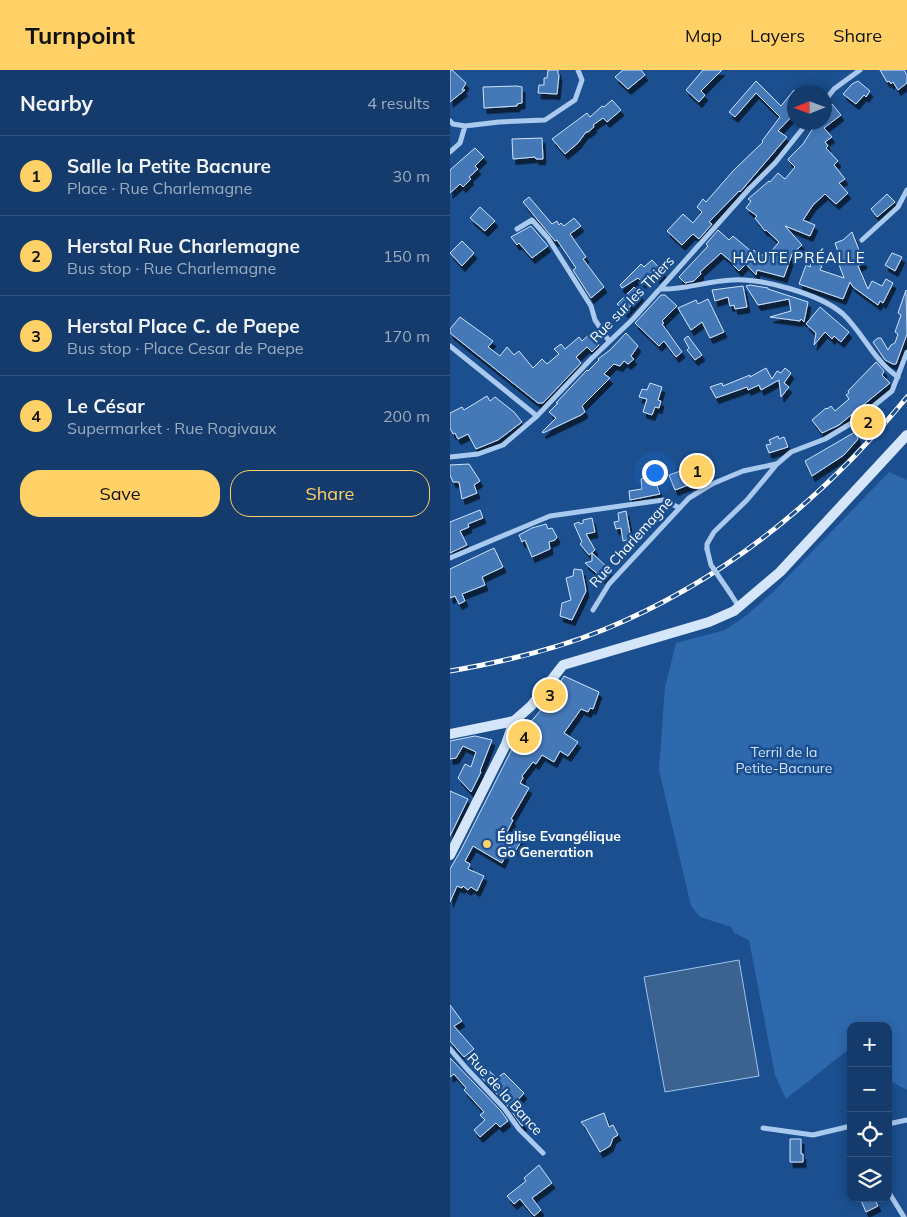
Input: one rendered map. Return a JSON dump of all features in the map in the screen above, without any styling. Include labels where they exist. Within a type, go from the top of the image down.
[{"type":"street","points":[[450,121],[453,124],[465,126],[545,120],[575,100],[582,80],[578,70]]},
{"type":"street","points":[[832,92],[860,70]]},
{"type":"street","points":[[450,152],[460,143],[465,126]]},
{"type":"street","name":"Rue sur les Thiers","points":[[450,457],[478,454],[503,445],[537,416],[609,341],[633,319],[775,162],[801,130]]},
{"type":"street","points":[[862,240],[898,207],[907,190]]},
{"type":"street","points":[[517,229],[532,220],[548,238],[591,306],[595,320],[609,341]]},
{"type":"street","points":[[660,289],[671,290],[731,280],[749,280],[811,296],[841,313],[861,334],[886,369],[898,377]]},
{"type":"street","points":[[450,346],[537,416]]},
{"type":"street","name":"Rue Charlemagne","points":[[740,607],[710,565],[707,544],[714,532],[746,500],[777,464],[791,452],[825,440],[855,422],[892,391],[907,352]]},
{"type":"street","points":[[450,734],[514,721],[531,706],[563,665],[709,622],[740,607],[780,572],[907,435]]},
{"type":"street","name":"Rue Charlemagne","points":[[592,610],[609,584],[689,498],[712,484],[743,471],[777,464]]},
{"type":"street","points":[[450,558],[550,516],[663,500],[680,508]]},
{"type":"street","points":[[450,855],[508,738],[514,721]]},
{"type":"street","points":[[493,726],[506,732],[508,738]]},
{"type":"street","name":"Rue de la Bance","points":[[450,1049],[504,1108],[514,1123],[544,1153]]},
{"type":"street","points":[[892,1123],[907,1120]]},
{"type":"street","points":[[763,1128],[813,1135],[847,1127]]},
{"type":"street","points":[[892,1198],[904,1217]]},
{"type":"green space","name":"Terril de la Petite-Bacnure","points":[[889,472],[907,480],[907,1090],[892,1082],[892,1022],[847,1022],[847,1051],[786,1099],[775,1075],[749,940],[734,933],[731,927],[700,917],[691,906],[659,770],[665,687],[676,643],[725,630],[747,615],[774,591]]},
{"type":"shaded area","points":[[739,960],[759,1076],[665,1092],[644,977]]},
{"type":"building","points":[[450,70],[466,83],[462,90],[465,90],[450,102]]},
{"type":"building","points":[[548,70],[558,70],[557,94],[538,93],[539,85],[544,85],[544,78],[547,78]]},
{"type":"building","points":[[623,70],[641,70],[645,75],[628,89],[615,77]]},
{"type":"building","points":[[703,70],[722,70],[701,91],[705,95],[699,102],[686,90]]},
{"type":"building","points":[[880,70],[904,70],[907,75],[907,83],[898,90],[893,82],[891,84],[889,81],[887,82]]},
{"type":"building","points":[[756,81],[781,106],[787,99],[787,121],[778,131],[787,137],[740,192],[709,222],[712,224],[699,239],[693,234],[682,245],[667,231],[683,214],[693,223],[702,212],[697,207],[703,199],[706,202],[733,171],[763,142],[780,117],[756,93],[735,117],[729,112]]},
{"type":"building","points":[[858,81],[870,91],[866,97],[864,95],[856,104],[843,94],[852,84]]},
{"type":"building","points":[[483,87],[522,87],[522,103],[517,104],[517,106],[484,108]]},
{"type":"building","points":[[612,100],[621,110],[607,122],[603,118],[593,125],[594,127],[586,132],[578,143],[565,154],[552,139],[587,113],[590,117]]},
{"type":"building","points":[[832,104],[841,115],[832,122]]},
{"type":"building","points":[[812,130],[826,130],[832,137],[825,142],[828,146],[826,148],[838,161],[834,165],[845,179],[839,183],[848,193],[836,204],[825,194],[813,205],[803,220],[815,225],[810,236],[785,226],[802,245],[792,254],[784,277],[757,270],[756,275],[746,264],[739,271],[721,253],[700,272],[701,274],[694,281],[685,283],[679,277],[708,246],[706,244],[718,230],[729,240],[733,236],[752,252],[754,250],[758,256],[770,253],[779,242],[765,231],[755,218],[757,216],[746,208],[751,201],[748,199],[770,182],[778,173],[785,179],[795,167],[788,160],[789,158],[803,144]]},
{"type":"building","points":[[542,138],[543,159],[536,159],[535,157],[513,159],[512,139]]},
{"type":"building","points":[[475,148],[484,157],[475,166],[478,169],[469,177],[471,179],[463,187],[460,184],[450,193],[450,170]]},
{"type":"building","points":[[887,194],[895,202],[877,217],[871,209]]},
{"type":"building","points":[[529,197],[552,224],[557,221],[559,225],[561,223],[564,226],[574,218],[581,226],[570,234],[586,257],[583,259],[604,287],[591,298],[573,270],[576,268],[557,240],[555,241],[523,202]]},
{"type":"building","points":[[480,207],[495,221],[485,231],[470,218]]},
{"type":"building","points":[[531,226],[548,246],[532,258],[511,237]]},
{"type":"building","points":[[852,232],[864,263],[858,266],[868,289],[872,281],[882,286],[886,279],[893,283],[883,303],[880,301],[878,305],[853,287],[850,282],[843,299],[799,284],[806,265],[810,267],[811,262],[822,266],[820,270],[844,278],[838,262],[841,261],[835,243],[843,240]]},
{"type":"building","points":[[462,241],[474,253],[462,266],[450,253]]},
{"type":"building","points":[[892,253],[902,257],[895,271],[885,265]]},
{"type":"building","points":[[652,260],[663,272],[657,278],[653,273],[643,283],[638,278],[622,288],[620,285],[641,264],[644,267]]},
{"type":"building","points":[[743,286],[747,307],[735,309],[734,305],[730,306],[728,297],[715,301],[712,290]]},
{"type":"building","points":[[746,286],[768,288],[808,302],[804,322],[801,319],[800,321],[770,317],[791,311],[789,299],[758,305]]},
{"type":"building","points":[[634,287],[640,293],[640,296],[625,312],[617,304]]},
{"type":"building","points":[[906,290],[907,334],[896,364],[893,364],[885,360],[873,342],[881,338],[888,350],[895,343],[898,334],[895,332],[901,315],[898,313]]},
{"type":"building","points":[[661,295],[665,295],[677,306],[662,321],[664,323],[662,324],[682,352],[676,357],[664,341],[659,346],[635,323]]},
{"type":"building","points":[[708,299],[724,332],[710,338],[702,322],[691,330],[678,308],[696,300],[698,304]]},
{"type":"building","points":[[820,307],[849,332],[841,342],[834,336],[832,339],[825,332],[814,345],[816,333],[806,324]]},
{"type":"building","points":[[460,317],[493,341],[488,347],[500,356],[507,347],[514,355],[519,351],[533,368],[542,359],[547,364],[559,354],[554,349],[561,344],[565,349],[579,337],[582,341],[590,334],[599,345],[592,352],[587,347],[576,357],[581,363],[543,403],[538,403],[450,333],[450,329]]},
{"type":"building","points":[[626,333],[638,346],[631,356],[634,359],[628,364],[624,361],[620,366],[614,364],[604,374],[610,378],[582,406],[585,412],[543,433],[556,418],[549,412],[558,403],[556,403]]},
{"type":"building","points":[[688,336],[702,355],[695,360],[687,350],[689,348],[684,339]]},
{"type":"building","points":[[876,362],[884,371],[882,375],[890,383],[839,425],[822,433],[812,420],[831,406],[835,411],[849,399],[846,395],[849,393],[848,391]]},
{"type":"building","points":[[766,368],[772,379],[777,371],[781,373],[785,368],[791,373],[784,383],[789,387],[781,397],[779,380],[761,390],[759,385],[748,390],[747,387],[716,398],[710,387],[722,383],[723,386],[750,375],[750,377]]},
{"type":"building","points":[[650,383],[662,387],[658,400],[661,401],[659,408],[655,407],[652,415],[643,412],[647,399],[639,397],[642,389],[647,390]]},
{"type":"building","points":[[487,396],[490,401],[495,397],[514,412],[522,422],[498,440],[476,449],[468,434],[458,439],[455,433],[453,434],[450,428],[450,413],[462,407],[464,410]]},
{"type":"building","points":[[855,432],[858,439],[844,455],[812,476],[805,461]]},
{"type":"building","points":[[778,436],[779,439],[784,437],[788,447],[769,453],[766,445],[771,444],[769,440]]},
{"type":"building","points":[[703,461],[710,477],[675,490],[669,475]]},
{"type":"building","points":[[469,464],[480,481],[474,485],[477,493],[462,499],[459,482],[453,482],[450,475],[450,465]]},
{"type":"building","points":[[653,475],[660,494],[630,500],[629,491],[642,489],[641,479]]},
{"type":"building","points":[[480,510],[483,518],[468,524],[469,527],[460,531],[467,545],[450,553],[450,522]]},
{"type":"building","points":[[626,511],[631,539],[623,541],[621,528],[616,529],[614,522],[619,521],[618,513]]},
{"type":"building","points":[[592,518],[595,532],[586,534],[595,550],[589,555],[580,544],[582,542],[574,524],[583,523],[583,520]]},
{"type":"building","points":[[546,524],[548,529],[552,528],[557,537],[549,542],[550,549],[532,557],[525,540],[522,542],[519,535],[532,528]]},
{"type":"building","points":[[494,548],[503,567],[482,577],[485,585],[462,594],[465,601],[459,604],[455,596],[450,598],[450,569]]},
{"type":"building","points":[[592,553],[609,569],[602,578],[585,563],[592,561]]},
{"type":"building","points":[[574,569],[582,570],[586,591],[572,620],[560,616],[562,603],[571,600],[566,578],[573,576]]},
{"type":"building","points":[[564,676],[599,692],[593,709],[590,708],[588,712],[581,709],[564,733],[578,742],[568,756],[560,751],[554,762],[542,755],[536,764],[533,762],[522,776],[523,778],[520,783],[529,788],[511,819],[513,820],[507,832],[522,840],[516,850],[509,847],[502,863],[473,846],[465,861],[470,864],[468,869],[484,876],[477,891],[471,887],[468,890],[463,886],[462,888],[457,886],[450,902],[450,869],[518,737],[551,698]]},
{"type":"building","points":[[475,736],[492,740],[481,772],[471,792],[458,778],[465,764],[471,767],[476,752],[463,746],[456,758],[450,759],[450,741]]},
{"type":"building","points":[[450,791],[468,799],[450,836]]},
{"type":"building","points":[[450,1005],[462,1021],[454,1026],[474,1049],[464,1057],[450,1041]]},
{"type":"building","points":[[450,1058],[501,1111],[508,1121],[500,1127],[496,1123],[480,1137],[474,1130],[485,1120],[480,1115],[484,1112],[464,1090],[466,1088],[454,1074],[450,1077]]},
{"type":"building","points":[[488,1070],[497,1078],[504,1073],[524,1093],[513,1106],[527,1122],[522,1126],[507,1105],[481,1077]]},
{"type":"building","points":[[604,1113],[609,1127],[613,1125],[618,1135],[613,1138],[610,1146],[600,1152],[581,1122]]},
{"type":"building","points":[[790,1139],[801,1139],[803,1162],[790,1162]]},
{"type":"building","points":[[539,1165],[552,1183],[532,1198],[541,1210],[534,1216],[520,1199],[514,1204],[507,1196],[526,1181],[524,1178]]},
{"type":"building","points":[[862,1202],[876,1202],[878,1206],[866,1212]]},
{"type":"railway","points":[[450,671],[528,655],[566,644],[647,610],[690,587],[770,533],[807,502],[842,469],[907,397]]},
{"type":"place","name":"Herstal Rue Charlemagne","points":[[868,422]]},
{"type":"place","name":"Salle la Petite Bacnure","points":[[697,471]]},
{"type":"place","name":"Herstal Place C. de Paepe","points":[[550,695]]},
{"type":"place","name":"Le César","points":[[524,737]]},
{"type":"place","name":"Église Evangélique Go Generation","points":[[487,844]]},
{"type":"district","name":"HAUTE PRÉALLE","points":[[799,257]]}]
